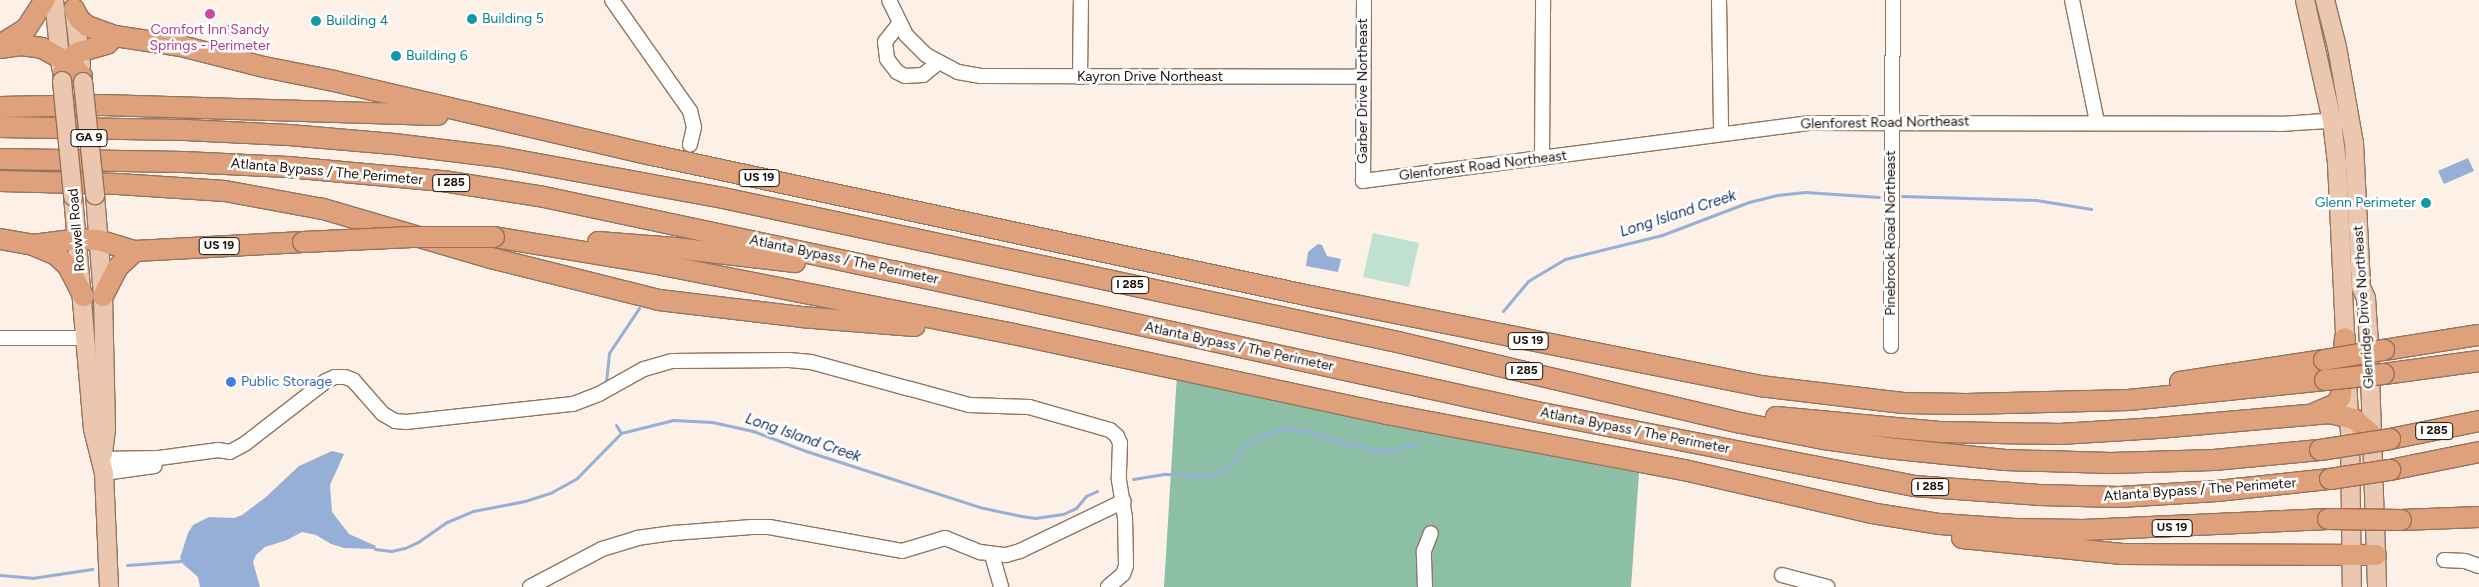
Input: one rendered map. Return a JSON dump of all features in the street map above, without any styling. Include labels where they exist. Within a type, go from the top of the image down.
[{"type":"highway","points":[[0,46],[26,29],[45,0]]},
{"type":"highway","points":[[66,66],[107,44],[115,36],[87,26],[79,18],[74,5]]},
{"type":"highway","name":"US 19","points":[[115,36],[181,46],[485,118],[1315,298],[1760,386],[1903,402],[2129,400],[2384,374],[2479,361]]},
{"type":"highway","points":[[0,46],[32,46],[66,66],[82,79]]},
{"type":"highway","points":[[0,107],[102,105],[379,112],[485,118]]},
{"type":"highway","name":"Atlanta Bypass / The Perimeter","points":[[0,127],[177,130],[289,135],[500,157],[723,198],[1402,343],[1741,423],[1824,439],[2005,460],[2058,463],[2161,463],[2320,450],[2381,437],[2479,421]]},
{"type":"highway","name":"Atlanta Bypass / The Perimeter","points":[[0,159],[235,164],[338,170],[443,181],[595,207],[893,270],[1537,412],[1914,486],[1990,492],[2119,497],[2261,487],[2330,479],[2446,460],[2479,452]]},
{"type":"highway","points":[[0,181],[118,184],[225,191],[323,208],[492,258],[659,300],[801,317],[1014,334]]},
{"type":"highway","name":"US 19","points":[[135,251],[412,236],[494,237]]},
{"type":"highway","points":[[494,237],[646,245],[823,265],[893,270]]},
{"type":"highway","points":[[494,237],[657,264],[1014,334]]},
{"type":"highway","points":[[0,239],[33,245],[48,250],[61,259],[93,296],[117,268],[135,251]]},
{"type":"highway","points":[[33,245],[88,240],[135,251]]},
{"type":"highway","name":"US 19","points":[[1014,334],[1387,414],[1737,481],[1872,513],[1940,524],[2015,529],[2131,529],[2328,519],[2401,520],[2479,516]]},
{"type":"highway","points":[[2029,402],[2324,360],[2479,335]]},
{"type":"highway","points":[[2313,414],[2336,404],[2341,396],[2345,338]]},
{"type":"highway","points":[[1645,400],[1817,422],[1942,432],[2088,433],[2330,413],[2350,418],[2381,437]]},
{"type":"highway","points":[[2446,460],[2479,460]]},
{"type":"highway","points":[[1737,481],[1828,509],[1918,530],[1972,540],[2122,554],[2376,555]]},
{"type":"highway","points":[[2434,519],[2479,526]]},
{"type":"main road","name":"Roswell Road","points":[[54,0],[66,66],[74,196],[88,240],[106,428],[103,466],[109,587]]},
{"type":"main road","name":"Glenridge Drive Northeast","points":[[2306,0],[2332,121],[2336,163],[2350,418],[2352,587]]},
{"type":"main road","name":"Glenridge Drive Northeast","points":[[2325,0],[2354,143],[2362,286],[2366,298],[2381,437],[2376,555],[2377,587]]},
{"type":"main road","name":"Roswell Road","points":[[66,66],[74,5]]},
{"type":"main road","name":"Roswell Road","points":[[82,79],[95,195],[88,240]]},
{"type":"main road","name":"Roswell Road","points":[[93,296],[86,338],[93,429],[103,466]]},
{"type":"street","points":[[612,0],[690,110],[694,128],[690,144]]},
{"type":"street","name":"Kayron Drive Northeast","points":[[889,0],[899,24],[916,46],[938,63],[958,72],[980,76],[1363,77]]},
{"type":"street","points":[[1080,77],[1081,0]]},
{"type":"street","name":"Garber Drive Northeast","points":[[1363,181],[1364,0]]},
{"type":"street","points":[[1542,158],[1543,0]]},
{"type":"street","points":[[1719,0],[1721,134]]},
{"type":"street","name":"Pinebrook Road Northeast","points":[[1891,346],[1893,0]]},
{"type":"street","points":[[2072,0],[2097,122]]},
{"type":"street","points":[[899,24],[885,42],[887,59],[897,72],[905,76],[923,75],[938,63]]},
{"type":"street","name":"Glenforest Road Northeast","points":[[1363,181],[1807,123],[2097,122],[2280,124],[2350,120]]},
{"type":"street","points":[[0,338],[86,338]]},
{"type":"street","points":[[103,466],[223,456],[246,443],[326,381],[335,377],[353,380],[383,414],[395,421],[406,422],[573,404],[599,394],[644,369],[672,361],[789,360],[832,366],[970,405],[1029,408],[1110,430],[1117,436],[1120,443],[1119,480],[1124,500],[1126,566],[1123,574],[1108,587]]},
{"type":"street","points":[[530,587],[602,549],[637,538],[752,527],[769,527],[902,550],[945,538],[992,555],[1006,554],[1020,551],[1124,500]]},
{"type":"street","points":[[1425,587],[1424,551],[1431,532]]},
{"type":"street","points":[[992,555],[1001,587]]},
{"type":"street","points":[[2444,560],[2465,561],[2479,566]]},
{"type":"street","points":[[1782,575],[1827,587]]},
{"type":"green space","points":[[1373,233],[1419,243],[1409,287],[1363,277]]},
{"type":"green space","points":[[1177,374],[1402,427],[1639,473],[1631,587],[1164,587]]},
{"type":"water","points":[[232,24],[237,26],[234,36],[217,33],[218,27]]},
{"type":"water","points":[[2468,158],[2474,171],[2444,184],[2438,171]]},
{"type":"water","points":[[1318,244],[1322,245],[1327,256],[1341,259],[1338,272],[1306,266],[1308,252]]},
{"type":"water","points":[[332,451],[344,454],[330,485],[332,512],[349,534],[376,546],[375,549],[344,548],[331,544],[316,535],[302,532],[287,540],[265,547],[256,555],[253,562],[260,587],[200,587],[198,577],[183,564],[180,558],[188,533],[193,525],[209,517],[234,518],[242,515],[266,497],[299,466]]},
{"type":"waterway","name":"Long Island Creek","points":[[1503,311],[1528,281],[1565,259],[1662,235],[1749,202],[1777,195],[1805,192],[1879,197]]},
{"type":"waterway","name":"Long Island Creek","points":[[1902,196],[2036,200],[2091,209]]},
{"type":"waterway","points":[[606,382],[609,353],[639,308]]},
{"type":"waterway","name":"Long Island Creek","points":[[375,549],[391,551],[405,548],[418,542],[447,522],[473,511],[525,501],[552,492],[577,478],[621,433],[673,420],[712,422],[753,431],[806,451],[979,507],[1021,516],[1035,518],[1063,514],[1076,508],[1086,496],[1097,491]]},
{"type":"waterway","points":[[616,425],[621,433]]},
{"type":"waterway","name":"Long Island Creek","points":[[1133,479],[1166,474],[1209,476],[1222,471],[1234,462],[1241,450],[1253,439],[1280,429],[1308,431],[1346,444],[1374,449],[1388,450],[1416,444]]},
{"type":"waterway","name":"Long Island Creek","points":[[127,565],[181,561]]},
{"type":"waterway","name":"Long Island Creek","points":[[0,575],[32,578],[92,569]]},
{"type":"place","name":"Comfort Inn Sandy Springs - Perimeter","points":[[210,14]]},
{"type":"place","name":"Building 5","points":[[472,19]]},
{"type":"place","name":"Building 4","points":[[316,21]]},
{"type":"place","name":"Building 6","points":[[396,56]]},
{"type":"place","name":"Glenn Perimeter","points":[[2426,203]]},
{"type":"place","name":"Public Storage","points":[[231,382]]}]
